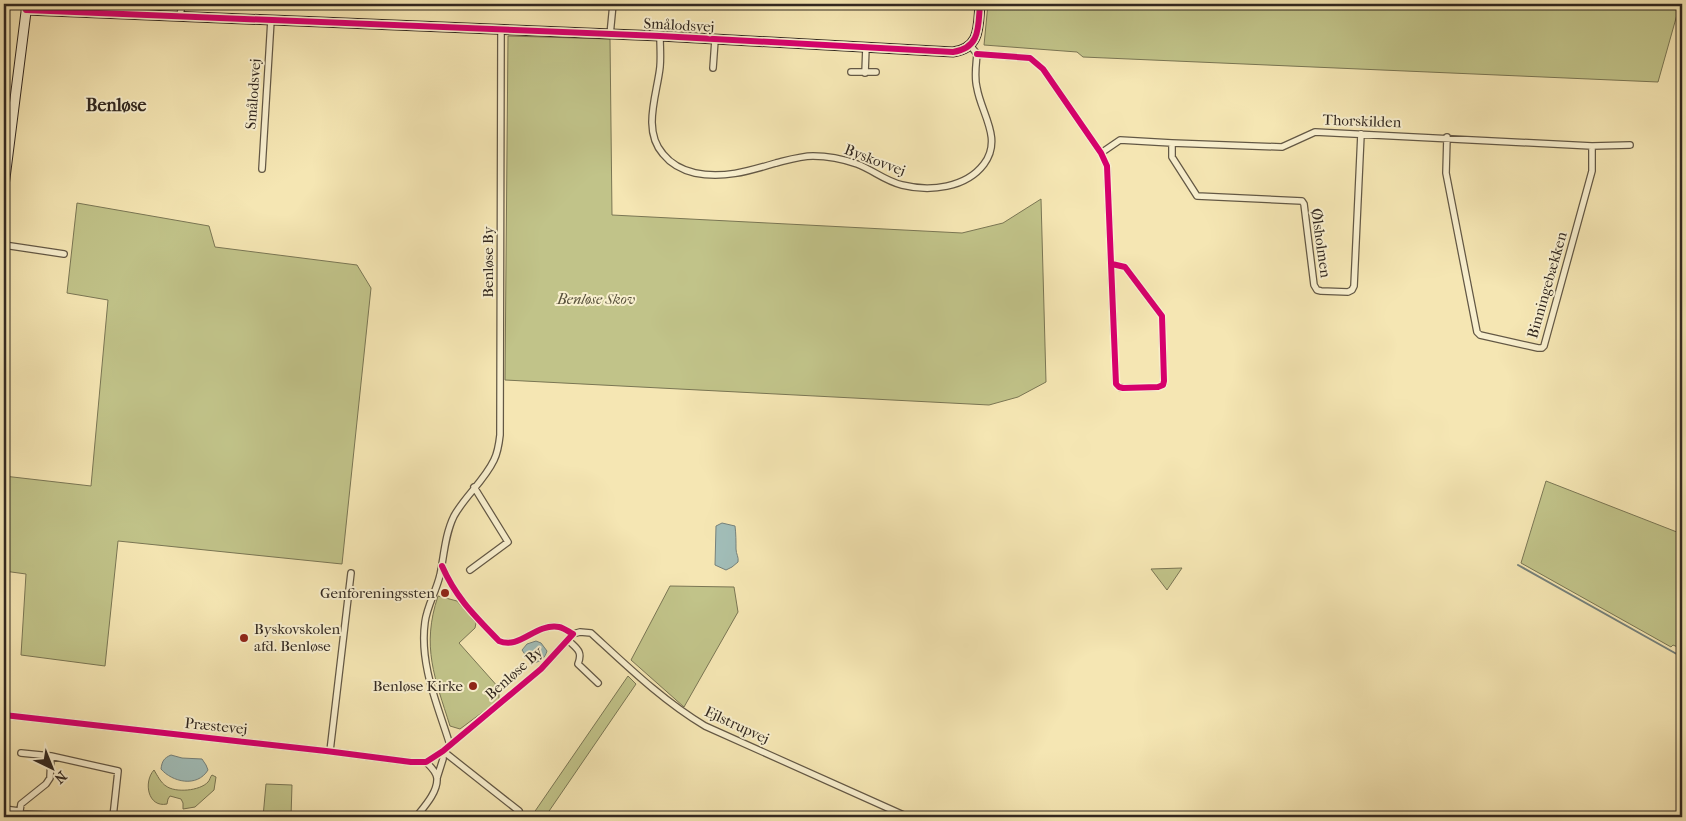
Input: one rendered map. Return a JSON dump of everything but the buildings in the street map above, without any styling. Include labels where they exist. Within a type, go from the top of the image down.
[{"type":"street","points":[[180,16],[182,4]]},
{"type":"street","points":[[610,35],[613,4]]},
{"type":"street","points":[[980,4],[976,36],[970,45],[978,54],[1030,58],[1042,69],[1101,153],[1107,166],[1116,384],[1124,388],[1158,387],[1163,385],[1164,381],[1162,316],[1125,267],[1112,264]]},
{"type":"street","points":[[4,186],[26,7]]},
{"type":"street","name":"Smålodsvej","points":[[26,7],[180,16],[660,36],[953,52],[970,45]]},
{"type":"street","name":"Smålodsvej","points":[[262,169],[272,20]]},
{"type":"street","name":"Benløse By","points":[[450,745],[427,669],[425,624],[428,608],[438,585],[448,534],[453,519],[460,505],[494,461],[500,435],[502,30]]},
{"type":"street","name":"Byskovvej","points":[[660,36],[660,67],[653,105],[653,133],[657,147],[674,165],[689,172],[722,176],[741,173],[797,158],[812,156],[835,158],[858,164],[885,179],[901,185],[919,188],[937,188],[956,184],[973,175],[986,162],[992,139],[990,126],[977,90],[975,76],[978,54]]},
{"type":"street","name":"Smålodsvej","points":[[714,68],[715,40]]},
{"type":"street","points":[[865,73],[866,47]]},
{"type":"street","points":[[851,72],[876,72]]},
{"type":"street","name":"Thorskilden","points":[[1101,153],[1120,140],[1282,147],[1315,132],[1447,137],[1592,146],[1630,145]]},
{"type":"street","name":"Ølsholmen","points":[[1172,143],[1172,158],[1197,196],[1302,201],[1304,204],[1314,285],[1317,290],[1321,291],[1348,292],[1354,286],[1361,134]]},
{"type":"street","name":"Binningebækken","points":[[1447,137],[1446,173],[1477,332],[1480,335],[1538,348],[1544,346],[1592,171],[1592,146]]},
{"type":"street","points":[[4,246],[64,254]]},
{"type":"street","points":[[470,570],[508,542],[474,487]]},
{"type":"street","name":"Benløse By","points":[[426,762],[506,699],[541,668],[573,634],[561,628],[550,627],[541,629],[514,642],[506,644],[499,641],[462,601],[449,583],[442,566]]},
{"type":"street","points":[[330,751],[351,573]]},
{"type":"street","points":[[438,585],[449,583]]},
{"type":"street","name":"Ejlstrupvej","points":[[573,634],[580,632],[591,633],[669,702],[705,726],[908,817]]},
{"type":"street","points":[[568,640],[580,651],[581,657],[578,664],[598,683]]},
{"type":"street","name":"Præstevej","points":[[4,715],[330,751],[412,762],[426,762]]},
{"type":"street","points":[[416,817],[428,802],[434,790],[443,759],[442,751]]},
{"type":"street","points":[[442,751],[519,811]]},
{"type":"street","points":[[4,809],[19,814],[112,817],[118,771],[51,756],[21,753]]},
{"type":"street","points":[[19,814],[21,804],[46,784],[50,778],[51,756]]},
{"type":"street","points":[[426,762],[434,771],[437,779]]},
{"type":"green space","points":[[988,4],[1680,4],[1658,82],[1083,57],[1077,52],[984,45]]},
{"type":"green space","name":"Benløse Skov","points":[[508,36],[610,39],[612,215],[962,233],[1003,223],[1041,199],[1046,382],[1018,397],[989,405],[505,380]]},
{"type":"green space","points":[[77,203],[209,226],[215,247],[357,265],[371,288],[342,564],[118,541],[105,666],[21,655],[26,574],[4,571],[4,476],[91,486],[108,300],[67,293]]},
{"type":"green space","points":[[1546,481],[1682,534],[1682,629],[1678,636],[1682,631],[1682,649],[1673,645],[1671,647],[1521,563]]},
{"type":"green space","points":[[1182,568],[1167,590],[1151,569]]},
{"type":"green space","points":[[670,586],[734,587],[738,612],[684,707],[631,660]]},
{"type":"green space","points":[[438,596],[457,601],[476,623],[475,628],[459,643],[499,688],[499,700],[460,729],[450,726],[439,693],[432,662],[430,647],[431,631]]},
{"type":"green space","points":[[628,676],[636,684],[545,817],[531,817]]},
{"type":"green space","points":[[154,770],[164,785],[175,790],[194,789],[204,785],[212,775],[216,777],[214,790],[195,807],[183,809],[181,799],[170,796],[167,804],[155,802],[149,793],[148,787]]},
{"type":"green space","points":[[266,784],[292,785],[291,817],[263,817]]},
{"type":"water","points":[[722,523],[735,526],[738,559],[738,562],[726,570],[715,565],[716,526]]},
{"type":"water","points":[[536,641],[541,643],[547,651],[542,659],[534,663],[528,659],[522,650],[527,644]]},
{"type":"water","points":[[171,755],[182,758],[202,759],[208,770],[198,779],[191,781],[178,780],[161,769],[164,760]]},
{"type":"waterway","points":[[1518,565],[1682,657]]},
{"type":"cycle path","points":[[26,10],[660,36],[953,52],[962,50],[973,41],[978,28],[980,4]]},
{"type":"cycle path","points":[[977,54],[1030,58],[1043,69],[1101,153],[1107,166],[1116,384],[1123,388],[1158,387],[1163,385],[1164,381],[1162,316],[1125,267],[1112,264]]},
{"type":"cycle path","points":[[4,715],[411,762],[426,762],[443,751],[541,669],[573,634],[559,627],[550,627],[514,642],[499,641],[474,615],[453,588],[442,566]]},
{"type":"place","name":"Genforeningssten","points":[[445,593]]},
{"type":"place","name":"Byskovskolen afd. Benløse","points":[[244,638]]},
{"type":"place","name":"Benløse Kirke","points":[[473,686]]},
{"type":"district","name":"Benløse","points":[[116,105]]}]
